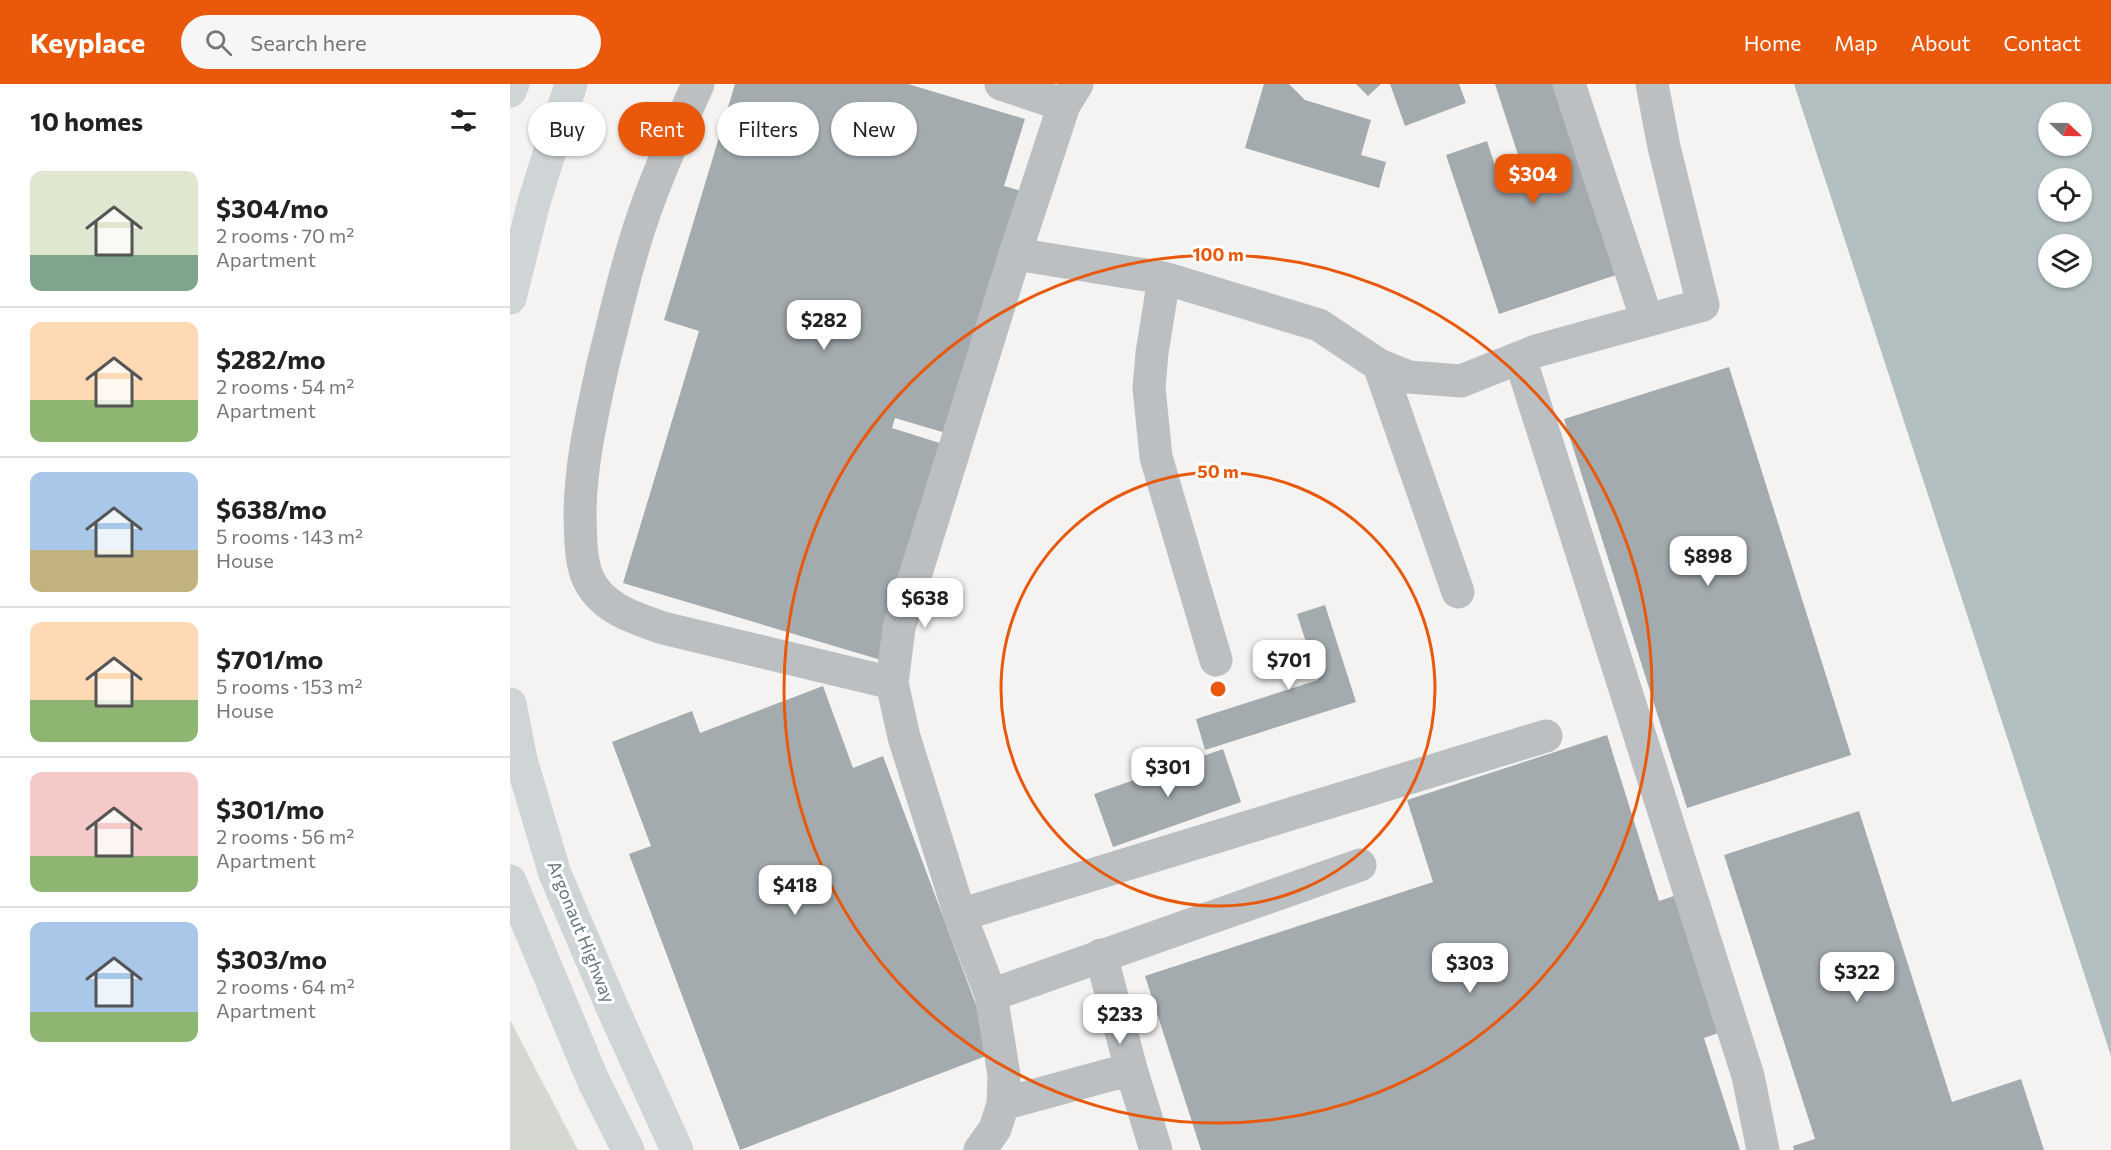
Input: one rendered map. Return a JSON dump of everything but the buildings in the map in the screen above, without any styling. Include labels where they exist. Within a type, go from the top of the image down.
[{"type":"main road","points":[[510,91],[513,84]]},
{"type":"main road","points":[[510,298],[534,202],[572,84]]},
{"type":"main road","name":"Argonaut Highway","points":[[510,704],[520,760],[555,874],[677,1150]]},
{"type":"main road","points":[[510,881],[593,1080],[628,1150]]},
{"type":"street","points":[[698,84],[671,146],[635,243],[591,417],[580,495],[581,549],[587,577],[604,600],[628,616],[663,628],[892,683]]},
{"type":"street","points":[[980,1150],[995,1129],[1003,1104],[1004,1076],[991,995],[960,915],[904,737],[892,683],[899,628],[1015,254],[1070,94],[1001,84]]},
{"type":"street","points":[[1569,84],[1647,320]]},
{"type":"street","points":[[1015,254],[1164,278],[1319,325],[1379,365],[1409,377],[1461,381],[1520,358],[1703,305],[1664,147],[1652,84]]},
{"type":"street","points":[[1164,278],[1149,388],[1156,457],[1216,660]]},
{"type":"street","points":[[1520,358],[1748,1076],[1763,1150]]},
{"type":"street","points":[[1379,365],[1458,592]]},
{"type":"street","points":[[960,915],[1546,736]]},
{"type":"street","points":[[991,995],[1360,864]]},
{"type":"street","points":[[1101,955],[1131,1069],[1156,1150]]},
{"type":"street","points":[[1003,1104],[1131,1069]]},
{"type":"shaded area","points":[[1794,84],[2111,84],[2111,1056]]},
{"type":"shaded area","points":[[510,1020],[578,1150],[510,1150]]}]
